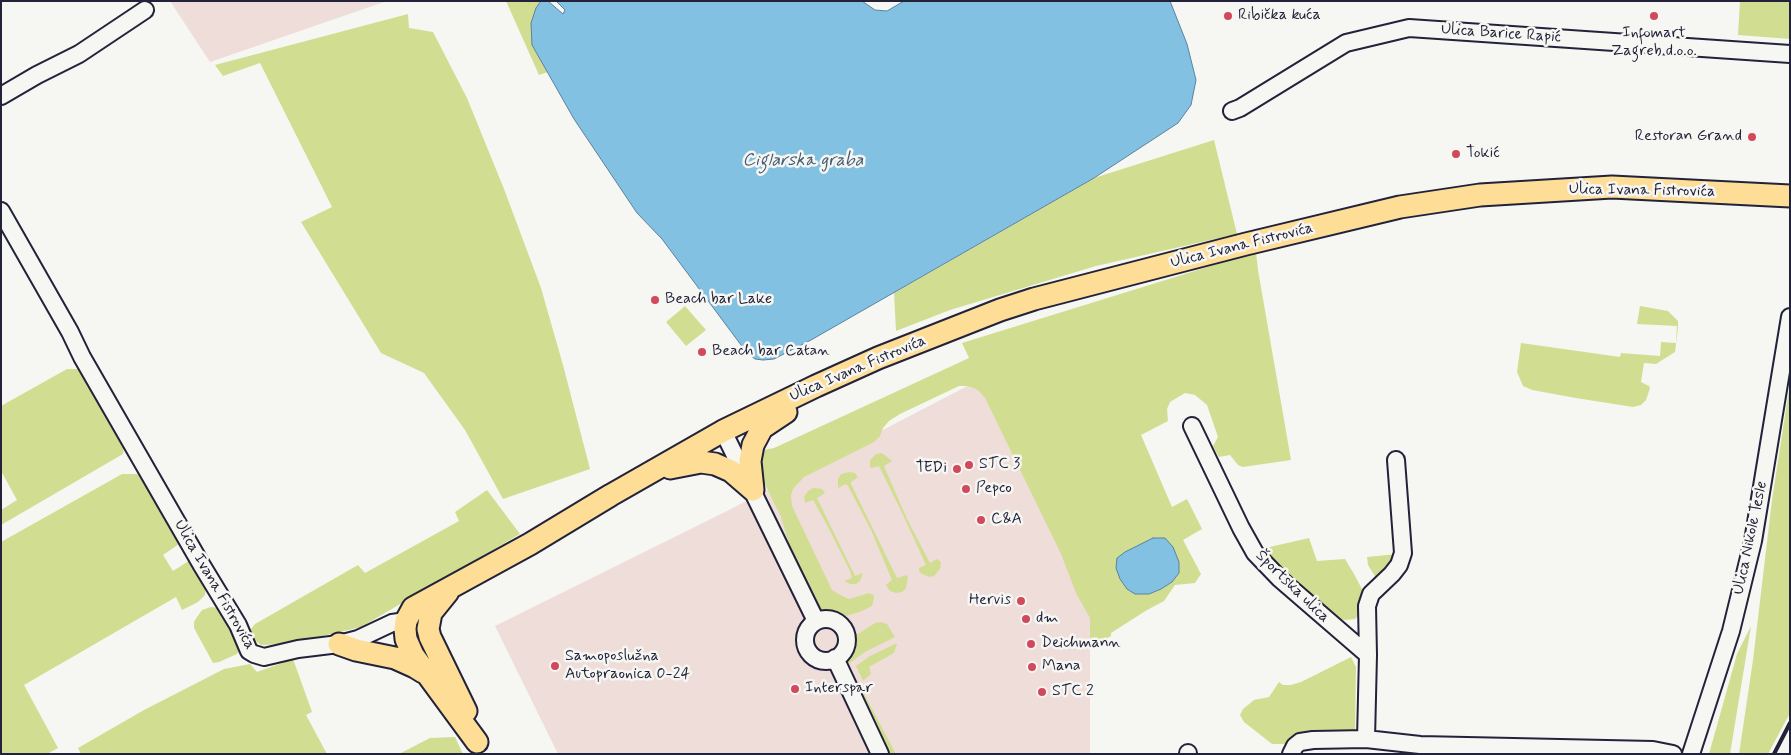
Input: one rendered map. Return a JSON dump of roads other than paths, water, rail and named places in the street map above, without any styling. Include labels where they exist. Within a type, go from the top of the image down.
[{"type":"main road","name":"Ulica Ivana Fistrovića","points":[[406,621],[414,608],[530,544],[723,431],[886,355],[1000,310],[1034,299],[1400,207],[1480,195],[1612,187],[1790,196]]},
{"type":"main road","points":[[752,490],[750,461],[751,450],[756,437],[762,428],[796,405],[816,386]]},
{"type":"main road","points":[[645,475],[685,464],[708,462],[731,471],[752,490]]},
{"type":"main road","points":[[452,588],[431,613],[428,629],[430,637],[469,718],[480,748]]},
{"type":"main road","points":[[430,637],[406,621],[406,639],[413,655],[480,748]]},
{"type":"main road","points":[[339,644],[403,661],[428,675]]},
{"type":"street","points":[[1,96],[79,54],[145,10]]},
{"type":"street","name":"Ulica Barice Rapić","points":[[1232,111],[1240,108],[1346,43],[1409,28],[1790,54]]},
{"type":"street","name":"Ulica Ivana Fistrovića","points":[[1,211],[70,332],[91,374],[238,625],[249,651],[264,657],[298,649],[339,644],[358,639],[392,622],[406,621]]},
{"type":"street","name":"Ulica Nikole Tesle","points":[[1691,754],[1731,631],[1753,541],[1790,317]]},
{"type":"street","name":"Športska ulica","points":[[1192,426],[1255,553],[1280,579],[1368,655]]},
{"type":"street","points":[[723,431],[816,621]]},
{"type":"street","points":[[1366,739],[1367,606],[1371,594],[1399,565],[1402,553],[1396,460]]},
{"type":"street","points":[[826,619],[835,621],[844,631],[846,636],[845,646],[843,651],[835,658],[821,660],[806,648],[805,635],[811,624],[826,619]]},
{"type":"street","points":[[835,658],[880,754]]},
{"type":"street","points":[[1291,754],[1295,746],[1300,742],[1366,739],[1420,745],[1653,750],[1673,754]]},
{"type":"water","name":"Ciglarska graba","points":[[541,1],[548,1],[563,14],[565,10],[556,1],[862,1],[875,10],[887,11],[904,1],[1170,1],[1187,44],[1196,80],[1191,105],[1178,123],[1094,178],[811,340],[774,359],[763,360],[755,359],[747,353],[662,239],[637,213],[574,119],[532,45],[531,23],[536,8]]},
{"type":"water","points":[[1153,538],[1165,538],[1173,547],[1179,562],[1179,573],[1172,582],[1161,589],[1149,594],[1135,594],[1127,589],[1120,579],[1116,568],[1117,558]]},
{"type":"railway","points":[[1774,754],[1790,723]]},
{"type":"place","name":"Ribička kuća","points":[[1228,16]]},
{"type":"place","name":"Infomart Zagreb d.o.o.","points":[[1654,16]]},
{"type":"place","name":"Restoran Grand","points":[[1752,137]]},
{"type":"place","name":"Tokić","points":[[1456,154]]},
{"type":"place","name":"Beach bar Lake","points":[[655,300]]},
{"type":"place","name":"Beach bar Catan","points":[[702,352]]},
{"type":"place","name":"STC 3","points":[[969,465]]},
{"type":"place","name":"TEDi","points":[[957,469]]},
{"type":"place","name":"Pepco","points":[[966,489]]},
{"type":"place","name":"C&A","points":[[981,520]]},
{"type":"place","name":"Hervis","points":[[1021,601]]},
{"type":"place","name":"dm","points":[[1026,619]]},
{"type":"place","name":"Deichmann","points":[[1031,644]]},
{"type":"place","name":"Samoposlužna Autopraonica 0-24","points":[[555,666]]},
{"type":"place","name":"Mana","points":[[1032,667]]},
{"type":"place","name":"Interspar","points":[[795,689]]},
{"type":"place","name":"STC 2","points":[[1042,692]]}]
